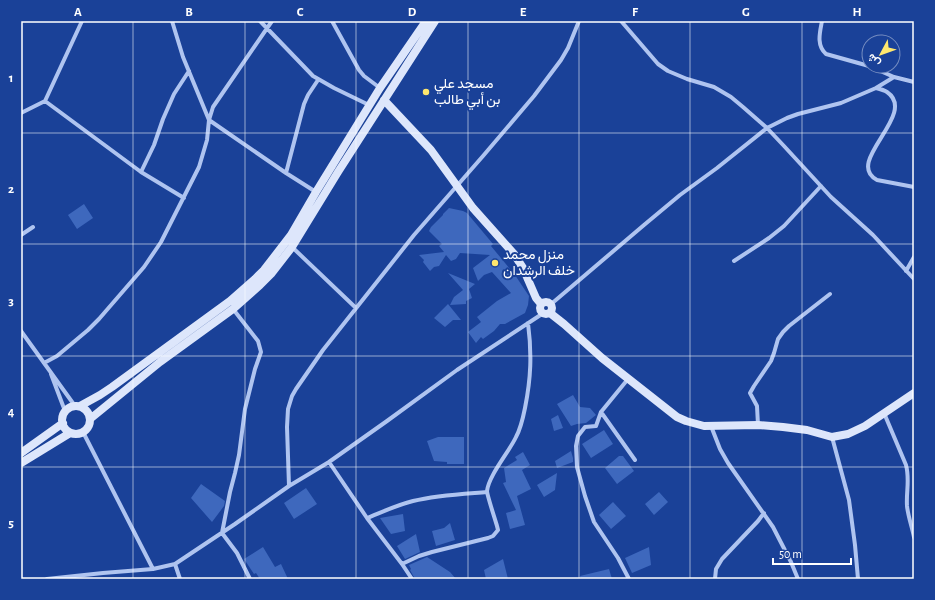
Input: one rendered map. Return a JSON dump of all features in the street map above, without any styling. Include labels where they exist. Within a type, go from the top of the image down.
[{"type":"main road","points":[[77,406],[84,408],[88,412],[90,419],[89,426],[83,432],[78,434],[70,433],[66,430],[62,417],[65,411],[70,407],[77,406],[100,395],[112,387],[230,301],[264,270],[284,244],[380,88],[426,21]]},
{"type":"main road","points":[[90,419],[160,362],[233,309],[271,274],[292,247],[338,172],[435,21]]},
{"type":"main road","points":[[384,100],[431,150],[467,200],[514,254],[523,268],[536,298],[541,304],[547,302],[547,310],[602,358],[677,417],[694,424],[704,426],[758,425],[807,430],[832,437],[848,434],[873,422],[914,393]]},
{"type":"main road","points":[[21,453],[63,423]]},
{"type":"main road","points":[[21,463],[70,433]]},
{"type":"street","points":[[21,113],[45,101],[82,21]]},
{"type":"street","points":[[172,21],[183,57],[209,120],[316,192]]},
{"type":"street","points":[[260,21],[318,80],[370,106]]},
{"type":"street","points":[[44,363],[57,356],[88,330],[134,279],[162,242],[202,161],[207,140],[209,120],[213,107],[272,21]]},
{"type":"street","points":[[332,21],[359,70],[364,76],[380,88]]},
{"type":"street","points":[[289,486],[287,427],[288,409],[296,389],[323,350],[414,235],[458,186],[529,102],[561,60],[568,48],[579,21]]},
{"type":"street","points":[[621,21],[658,64],[668,71],[722,91],[743,107],[795,157],[837,203],[873,235],[914,279]]},
{"type":"street","points":[[822,21],[819,37],[823,51],[826,54],[861,64]]},
{"type":"street","points":[[141,172],[154,145],[174,94],[189,71]]},
{"type":"street","points":[[887,74],[914,82]]},
{"type":"street","points":[[47,579],[153,569],[175,564],[289,486],[329,462],[457,370],[547,310],[668,205],[766,128],[787,118],[825,106],[841,103],[876,88],[894,77]]},
{"type":"street","points":[[286,173],[304,104],[318,80]]},
{"type":"street","points":[[876,88],[886,91],[894,100],[895,106],[892,119],[872,154],[868,170],[877,180],[914,187]]},
{"type":"street","points":[[45,101],[141,172],[184,198]]},
{"type":"street","points":[[734,261],[769,238],[784,226],[821,186]]},
{"type":"street","points":[[21,235],[33,227]]},
{"type":"street","points":[[292,247],[356,308]]},
{"type":"street","points":[[906,271],[914,257]]},
{"type":"street","points":[[758,425],[757,406],[750,393],[771,361],[778,339],[789,326],[830,294]]},
{"type":"street","points":[[233,309],[258,341],[261,352],[245,409],[239,455],[222,533],[237,553],[250,579]]},
{"type":"street","points":[[402,564],[432,552],[488,538],[493,536],[498,530],[487,492],[495,471],[518,435],[524,412],[530,380],[531,346],[528,323]]},
{"type":"street","points":[[21,331],[77,406]]},
{"type":"street","points":[[49,370],[65,411]]},
{"type":"street","points":[[628,379],[601,412],[596,426],[585,427],[578,436],[576,446],[577,467],[594,522],[618,558],[629,579]]},
{"type":"street","points":[[601,412],[635,460]]},
{"type":"street","points":[[884,414],[908,472],[907,509],[914,537]]},
{"type":"street","points":[[711,426],[720,449],[728,463],[764,513],[786,550],[798,579]]},
{"type":"street","points":[[83,432],[153,569]]},
{"type":"street","points":[[832,437],[849,500],[858,579]]},
{"type":"street","points":[[329,462],[367,518],[412,579]]},
{"type":"street","points":[[367,518],[414,501],[441,496],[487,492]]},
{"type":"street","points":[[715,579],[716,569],[722,559],[764,513]]},
{"type":"street","points":[[175,564],[180,579]]},
{"type":"building","points":[[84,204],[93,218],[77,229],[68,215]]},
{"type":"building","points":[[449,208],[467,213],[493,244],[491,246],[515,275],[529,296],[525,313],[505,324],[500,324],[494,331],[483,339],[481,337],[476,343],[468,332],[481,322],[477,317],[497,301],[511,293],[492,272],[484,275],[478,281],[473,268],[490,255],[460,253],[456,259],[451,261],[446,255],[439,266],[434,267],[430,271],[423,262],[424,260],[419,255],[444,252],[439,246],[442,244],[429,231]]},
{"type":"building","points":[[448,273],[475,284],[469,289],[472,298],[466,301],[466,304],[450,305],[454,297],[463,290]]},
{"type":"building","points":[[448,304],[461,320],[453,320],[445,327],[434,318]]},
{"type":"building","points":[[573,395],[580,407],[590,408],[596,415],[586,423],[571,426],[557,404]]},
{"type":"building","points":[[558,415],[563,428],[554,431],[551,419]]},
{"type":"building","points":[[604,430],[613,444],[591,458],[582,444]]},
{"type":"building","points":[[438,437],[464,437],[464,464],[447,464],[447,462],[434,461],[427,441]]},
{"type":"building","points":[[571,451],[573,462],[557,468],[555,461]]},
{"type":"building","points":[[523,452],[530,465],[522,470],[531,489],[517,496],[525,525],[510,529],[506,513],[516,510],[503,483],[506,482],[504,468],[517,460],[515,457]]},
{"type":"building","points":[[619,456],[623,456],[634,471],[617,484],[605,468]]},
{"type":"building","points":[[557,473],[555,490],[544,497],[537,485]]},
{"type":"building","points":[[201,484],[225,501],[224,506],[212,522],[191,498]]},
{"type":"building","points":[[306,488],[317,504],[294,519],[284,503]]},
{"type":"building","points":[[659,492],[668,502],[654,515],[645,504]]},
{"type":"building","points":[[613,502],[626,516],[611,529],[599,515]]},
{"type":"building","points":[[403,514],[405,531],[391,534],[380,518]]},
{"type":"building","points":[[450,523],[455,540],[436,546],[432,531],[444,528]]},
{"type":"building","points":[[416,534],[420,552],[405,559],[397,546]]},
{"type":"building","points":[[263,547],[275,567],[281,564],[288,579],[260,579],[256,573],[254,574],[244,559]]},
{"type":"building","points":[[649,547],[651,565],[632,573],[625,558]]},
{"type":"building","points":[[427,557],[450,572],[456,579],[415,579],[409,565]]},
{"type":"building","points":[[503,559],[508,579],[486,579],[484,570]]},
{"type":"building","points":[[609,569],[612,579],[581,579],[580,576]]},
{"type":"place","name":"مسجد علي بن أبي طالب","points":[[426,92]]},
{"type":"place","name":"منزل محمد خلف الرشدان","points":[[495,263]]}]
